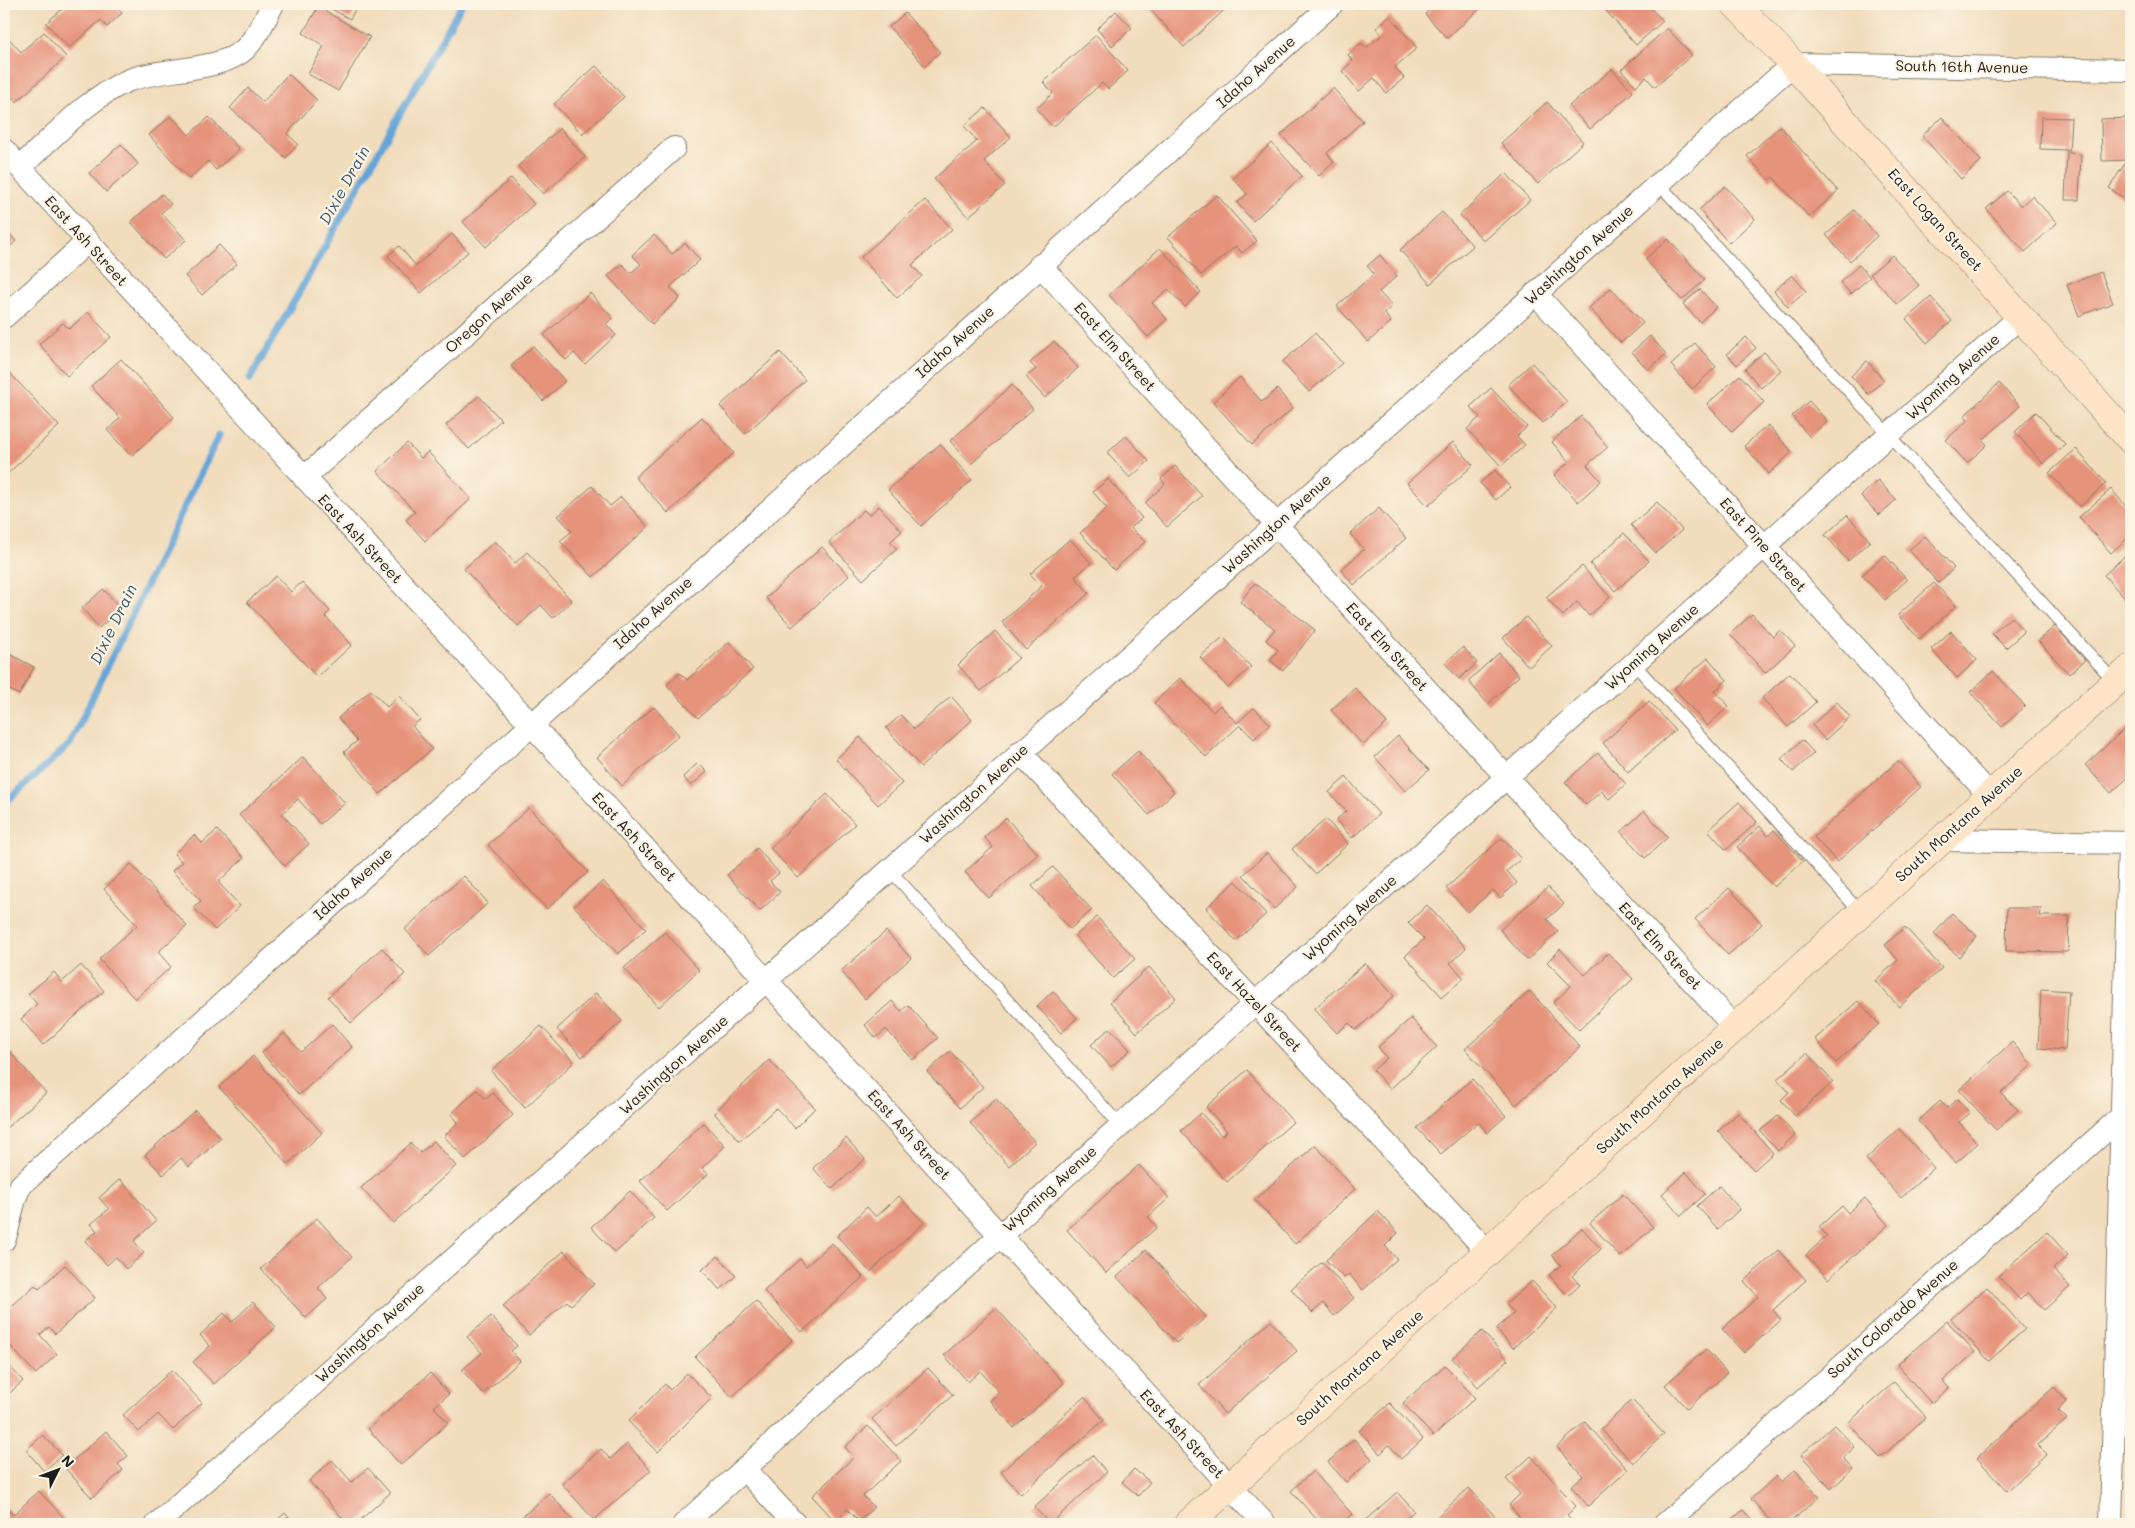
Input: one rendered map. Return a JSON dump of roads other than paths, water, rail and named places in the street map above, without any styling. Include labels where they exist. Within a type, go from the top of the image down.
[{"type":"street","points":[[20,167],[101,94],[129,80],[221,61],[244,50],[258,32],[273,4]]},
{"type":"street","name":"Idaho Avenue","points":[[4,1240],[9,1229],[8,1197],[530,724],[1332,4]]},
{"type":"street","name":"East Logan Street","points":[[1735,4],[1793,64],[2131,440]]},
{"type":"street","name":"South 16th Avenue","points":[[1793,64],[2131,70]]},
{"type":"street","name":"Washington Avenue","points":[[157,1524],[768,981],[1020,752],[1793,64]]},
{"type":"street","name":"Oregon Avenue","points":[[304,478],[674,148]]},
{"type":"street","name":"East Ash Street","points":[[4,150],[1265,1524]]},
{"type":"street","points":[[4,317],[87,242]]},
{"type":"street","name":"East Elm Street","points":[[1040,265],[1506,779],[1735,1028]]},
{"type":"street","name":"East Pine Street","points":[[1536,294],[1990,796]]},
{"type":"street","name":"Wyoming Avenue","points":[[684,1524],[1255,1003],[2021,316]]},
{"type":"street","name":"South Montana Avenue","points":[[1188,1524],[2123,675]]},
{"type":"street","name":"East Hazel Street","points":[[1020,752],[1488,1252]]},
{"type":"street","points":[[1942,840],[2130,844],[2110,1524]]},
{"type":"street","name":"South Colorado Avenue","points":[[1665,1524],[2122,1116]]},
{"type":"street","points":[[745,1470],[795,1524]]},
{"type":"lane","points":[[1659,184],[1890,434],[2123,675]]},
{"type":"lane","points":[[1634,664],[1861,913]]},
{"type":"lane","points":[[890,870],[1120,1125]]},
{"type":"waterway","name":"Dixie Drain","points":[[250,379],[462,4]]},
{"type":"waterway","name":"Dixie Drain","points":[[4,804],[70,744],[219,435]]}]
